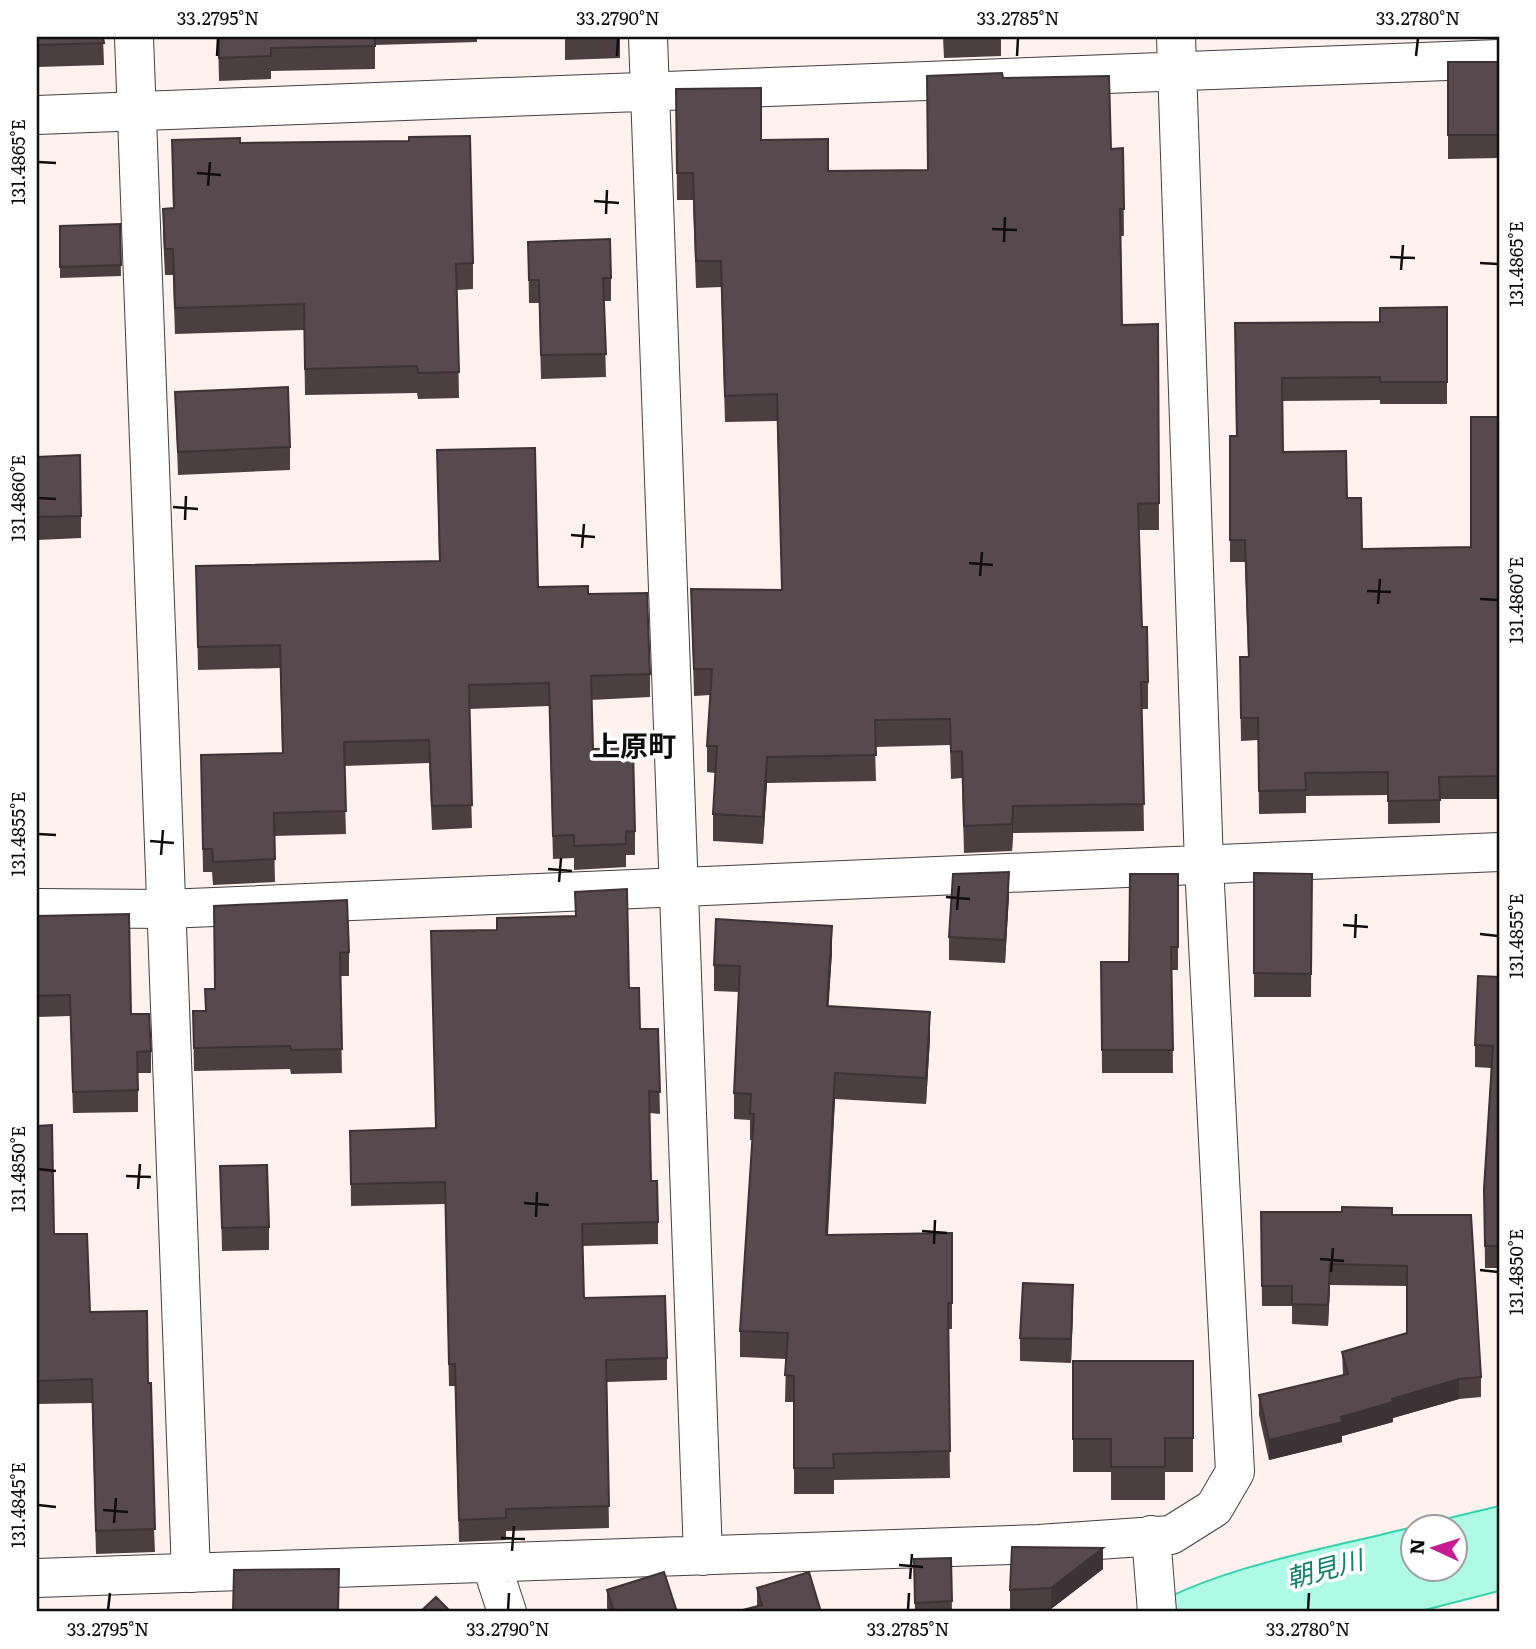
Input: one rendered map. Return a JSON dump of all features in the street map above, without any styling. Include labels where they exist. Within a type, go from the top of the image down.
[{"type":"street","points":[[134,37],[191,1573]]},
{"type":"street","points":[[648,37],[703,1556]]},
{"type":"street","points":[[37,115],[650,92],[1177,54],[1499,59]]},
{"type":"street","points":[[37,1578],[1039,1544],[1171,1535],[1214,1508],[1235,1472],[1204,865],[1177,54]]},
{"type":"street","points":[[37,908],[166,909],[1499,852]]},
{"type":"street","points":[[1152,1535],[1156,1599]]},
{"type":"street","points":[[491,1563],[507,1612]]},
{"type":"water","name":"朝見川","points":[[1499,1506],[1499,1591],[1417,1612],[1140,1612],[1204,1582],[1238,1571],[1400,1530],[1400,1582],[1470,1582],[1470,1513]]},
{"type":"building","points":[[37,37],[103,37],[104,43],[37,45]]},
{"type":"building","points":[[219,37],[375,37],[375,46],[271,48],[271,56],[219,58]]},
{"type":"building","points":[[1448,62],[1499,62],[1499,135],[1448,135]]},
{"type":"building","points":[[1002,73],[1003,78],[1109,76],[1111,149],[1123,148],[1124,209],[1120,209],[1122,325],[1158,324],[1159,503],[1138,504],[1142,627],[1147,627],[1148,682],[1141,682],[1144,804],[1013,806],[1012,824],[964,826],[962,751],[951,752],[950,719],[875,720],[876,755],[767,757],[763,817],[713,814],[717,746],[707,746],[712,669],[694,669],[691,589],[782,590],[777,394],[725,396],[721,261],[696,261],[693,173],[677,173],[676,89],[761,88],[761,140],[828,139],[828,171],[928,170],[927,76]]},
{"type":"building","points":[[470,136],[473,263],[456,264],[459,372],[418,373],[417,366],[305,369],[304,304],[175,308],[173,249],[165,249],[163,209],[174,208],[172,140],[240,138],[240,143],[409,141],[409,137]]},
{"type":"building","points":[[120,224],[121,265],[60,267],[60,226]]},
{"type":"building","points":[[610,239],[611,278],[603,278],[606,354],[541,355],[539,280],[529,280],[528,242]]},
{"type":"building","points":[[1447,307],[1447,382],[1380,382],[1380,377],[1282,378],[1283,452],[1346,451],[1347,498],[1361,498],[1362,549],[1471,547],[1471,417],[1499,417],[1499,776],[1439,777],[1440,800],[1388,801],[1388,772],[1305,773],[1306,790],[1259,791],[1258,718],[1241,718],[1240,657],[1249,657],[1245,540],[1230,540],[1230,436],[1237,436],[1235,323],[1380,322],[1380,308]]},
{"type":"building","points":[[288,387],[290,447],[178,452],[175,392]]},
{"type":"building","points":[[535,448],[538,587],[588,586],[588,594],[647,593],[650,674],[591,676],[593,749],[633,748],[635,831],[626,832],[626,844],[574,846],[574,835],[553,836],[549,683],[469,685],[472,805],[432,806],[429,740],[344,742],[346,811],[274,813],[275,859],[213,862],[212,849],[203,849],[201,755],[283,753],[280,645],[198,647],[196,566],[440,561],[437,450]]},
{"type":"building","points":[[80,455],[81,516],[37,517],[37,457]]},
{"type":"building","points":[[1009,872],[1005,940],[949,937],[953,874]]},
{"type":"building","points":[[1254,873],[1312,874],[1311,974],[1254,973]]},
{"type":"building","points":[[1130,874],[1178,874],[1178,947],[1171,947],[1173,1050],[1102,1050],[1101,962],[1129,962]]},
{"type":"building","points":[[627,889],[629,988],[639,988],[640,1029],[658,1029],[660,1092],[649,1091],[651,1181],[657,1181],[658,1222],[582,1224],[584,1298],[665,1296],[667,1358],[606,1360],[609,1506],[506,1509],[506,1518],[459,1520],[455,1364],[449,1364],[445,1182],[351,1184],[350,1131],[436,1128],[431,931],[497,930],[497,918],[576,916],[575,892]]},
{"type":"building","points":[[347,900],[349,952],[340,953],[342,1049],[291,1050],[290,1046],[194,1048],[193,1011],[206,1011],[205,989],[215,989],[214,906]]},
{"type":"building","points":[[129,914],[131,1014],[149,1014],[151,1051],[137,1052],[138,1090],[73,1092],[70,995],[37,996],[37,916]]},
{"type":"building","points":[[716,919],[832,926],[827,1006],[930,1012],[926,1078],[835,1073],[826,1235],[952,1233],[952,1303],[948,1303],[950,1451],[833,1454],[834,1468],[794,1468],[794,1376],[785,1375],[788,1333],[740,1331],[754,1114],[750,1114],[751,1094],[734,1093],[740,966],[714,965]]},
{"type":"building","points":[[1478,976],[1499,977],[1499,1246],[1485,1246],[1484,1189],[1493,1046],[1475,1045]]},
{"type":"building","points":[[52,1125],[54,1234],[87,1234],[90,1312],[147,1311],[155,1529],[96,1531],[92,1379],[37,1381],[37,1126]]},
{"type":"building","points":[[267,1165],[269,1227],[222,1228],[220,1166]]},
{"type":"building","points":[[1342,1207],[1392,1208],[1392,1215],[1471,1215],[1481,1377],[1459,1379],[1341,1417],[1342,1422],[1269,1440],[1259,1395],[1348,1374],[1342,1352],[1407,1333],[1407,1266],[1330,1264],[1328,1305],[1292,1304],[1292,1286],[1262,1286],[1261,1212],[1342,1212]]},
{"type":"building","points":[[1023,1283],[1073,1285],[1071,1339],[1020,1338]]},
{"type":"building","points":[[1073,1361],[1193,1361],[1193,1438],[1165,1438],[1165,1467],[1111,1467],[1111,1439],[1073,1439]]},
{"type":"building","points":[[1012,1547],[1103,1548],[1051,1588],[1010,1590]]},
{"type":"building","points":[[951,1558],[952,1601],[915,1603],[914,1559]]},
{"type":"building","points":[[339,1569],[338,1612],[233,1612],[234,1570]]},
{"type":"building","points":[[664,1572],[677,1612],[614,1612],[607,1590]]},
{"type":"building","points":[[809,1572],[821,1612],[735,1612],[762,1605],[757,1588]]},
{"type":"building","points":[[436,1597],[451,1612],[420,1612]]},
{"type":"district","name":"上原町","points":[[634,744]]}]
